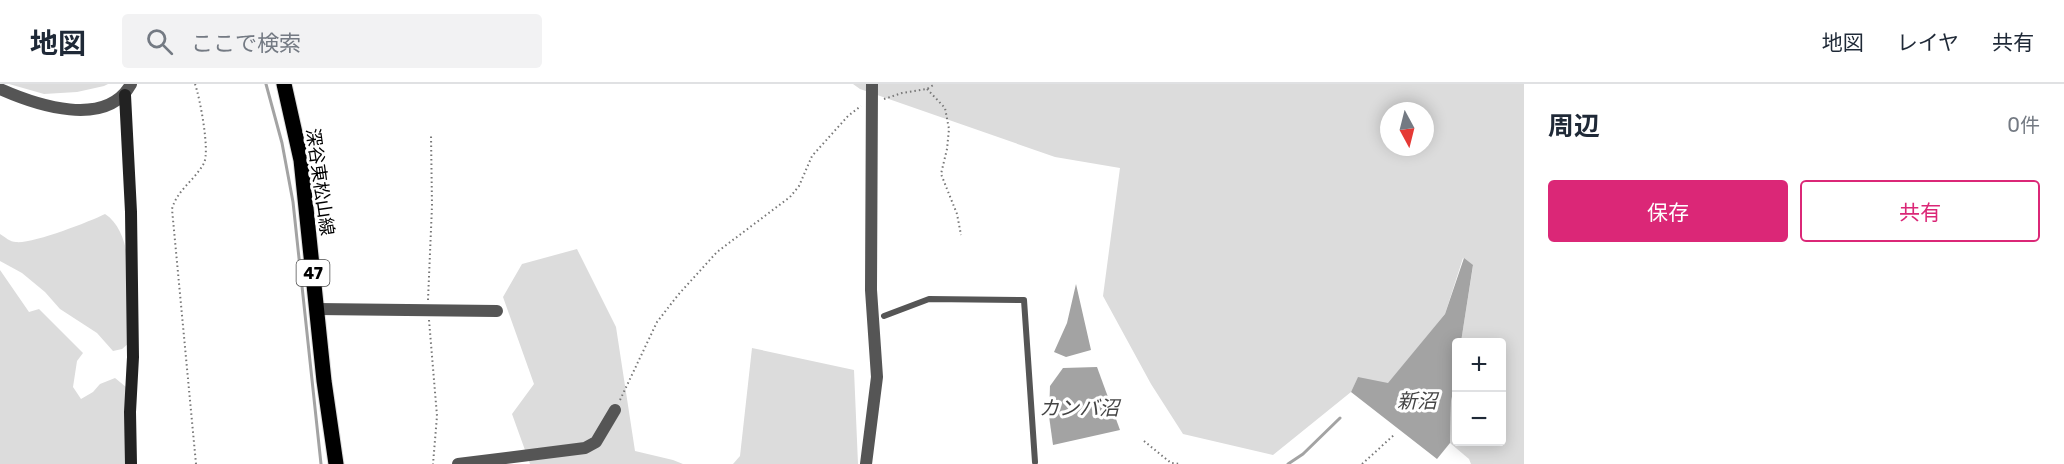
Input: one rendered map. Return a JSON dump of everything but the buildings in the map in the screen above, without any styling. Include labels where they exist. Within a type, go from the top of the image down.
[{"type":"main road","name":"深谷東松山線","points":[[284,84],[301,160],[336,464]]},
{"type":"street","points":[[866,464],[877,377],[871,290],[872,84]]},
{"type":"street","points":[[0,89],[38,104],[89,110],[115,103],[128,90]]},
{"type":"street","points":[[128,90],[133,357],[130,412],[131,464]]},
{"type":"street","points":[[317,309],[497,311]]},
{"type":"street","points":[[459,464],[585,448],[596,442],[615,410]]},
{"type":"lane","points":[[884,316],[929,299],[1024,300],[1035,462]]},
{"type":"path","points":[[195,84],[204,129],[205,161],[174,199],[172,209],[196,464]]},
{"type":"path","points":[[615,410],[657,322],[678,295],[717,252],[790,197],[799,186],[812,156],[848,116],[862,106],[902,93],[927,89],[935,84]]},
{"type":"path","points":[[927,89],[945,108],[949,129],[948,149],[943,159],[941,174],[957,214],[961,235]]},
{"type":"path","points":[[1362,464],[1394,435]]},
{"type":"path","points":[[1144,441],[1171,463],[1181,464]]},
{"type":"shaded area","points":[[9,84],[108,84],[77,92],[44,94]]},
{"type":"shaded area","points":[[853,84],[1524,84],[1524,464],[1471,464],[1469,459],[1454,446],[1506,446],[1506,338],[1462,338],[1473,266],[1463,258],[1445,314],[1388,384],[1358,378],[1351,392],[1273,455],[1183,434],[1151,384],[1103,296],[1120,168],[1055,157],[860,89]]},
{"type":"shaded area","points":[[105,214],[116,224],[123,238],[129,273],[129,343],[122,349],[113,351],[97,333],[60,309],[45,292],[22,273],[0,261],[0,234],[12,241],[24,242],[60,232]]},
{"type":"shaded area","points":[[577,249],[616,327],[635,451],[683,464],[530,464],[512,414],[534,384],[503,297],[522,264]]},
{"type":"shaded area","points":[[0,270],[29,312],[39,309],[83,353],[77,361],[73,387],[81,399],[93,392],[100,384],[115,378],[126,387],[130,464],[0,464]]},
{"type":"shaded area","points":[[752,348],[854,370],[858,464],[733,464],[740,456]]},
{"type":"shaded area","points":[[1452,397],[1452,445],[1450,443]]},
{"type":"water","name":"新沼","points":[[1464,258],[1473,265],[1462,338],[1452,338],[1450,443],[1437,459],[1351,392],[1358,377],[1388,383],[1445,314]]},
{"type":"water","points":[[1076,284],[1091,350],[1066,357],[1054,352],[1067,323]]},
{"type":"water","name":"カンバ沼","points":[[1097,367],[1120,430],[1053,445],[1049,416],[1050,386],[1063,368]]},
{"type":"waterway","points":[[266,84],[282,143],[293,202],[321,464]]},
{"type":"waterway","points":[[1288,464],[1303,454],[1340,418]]}]
